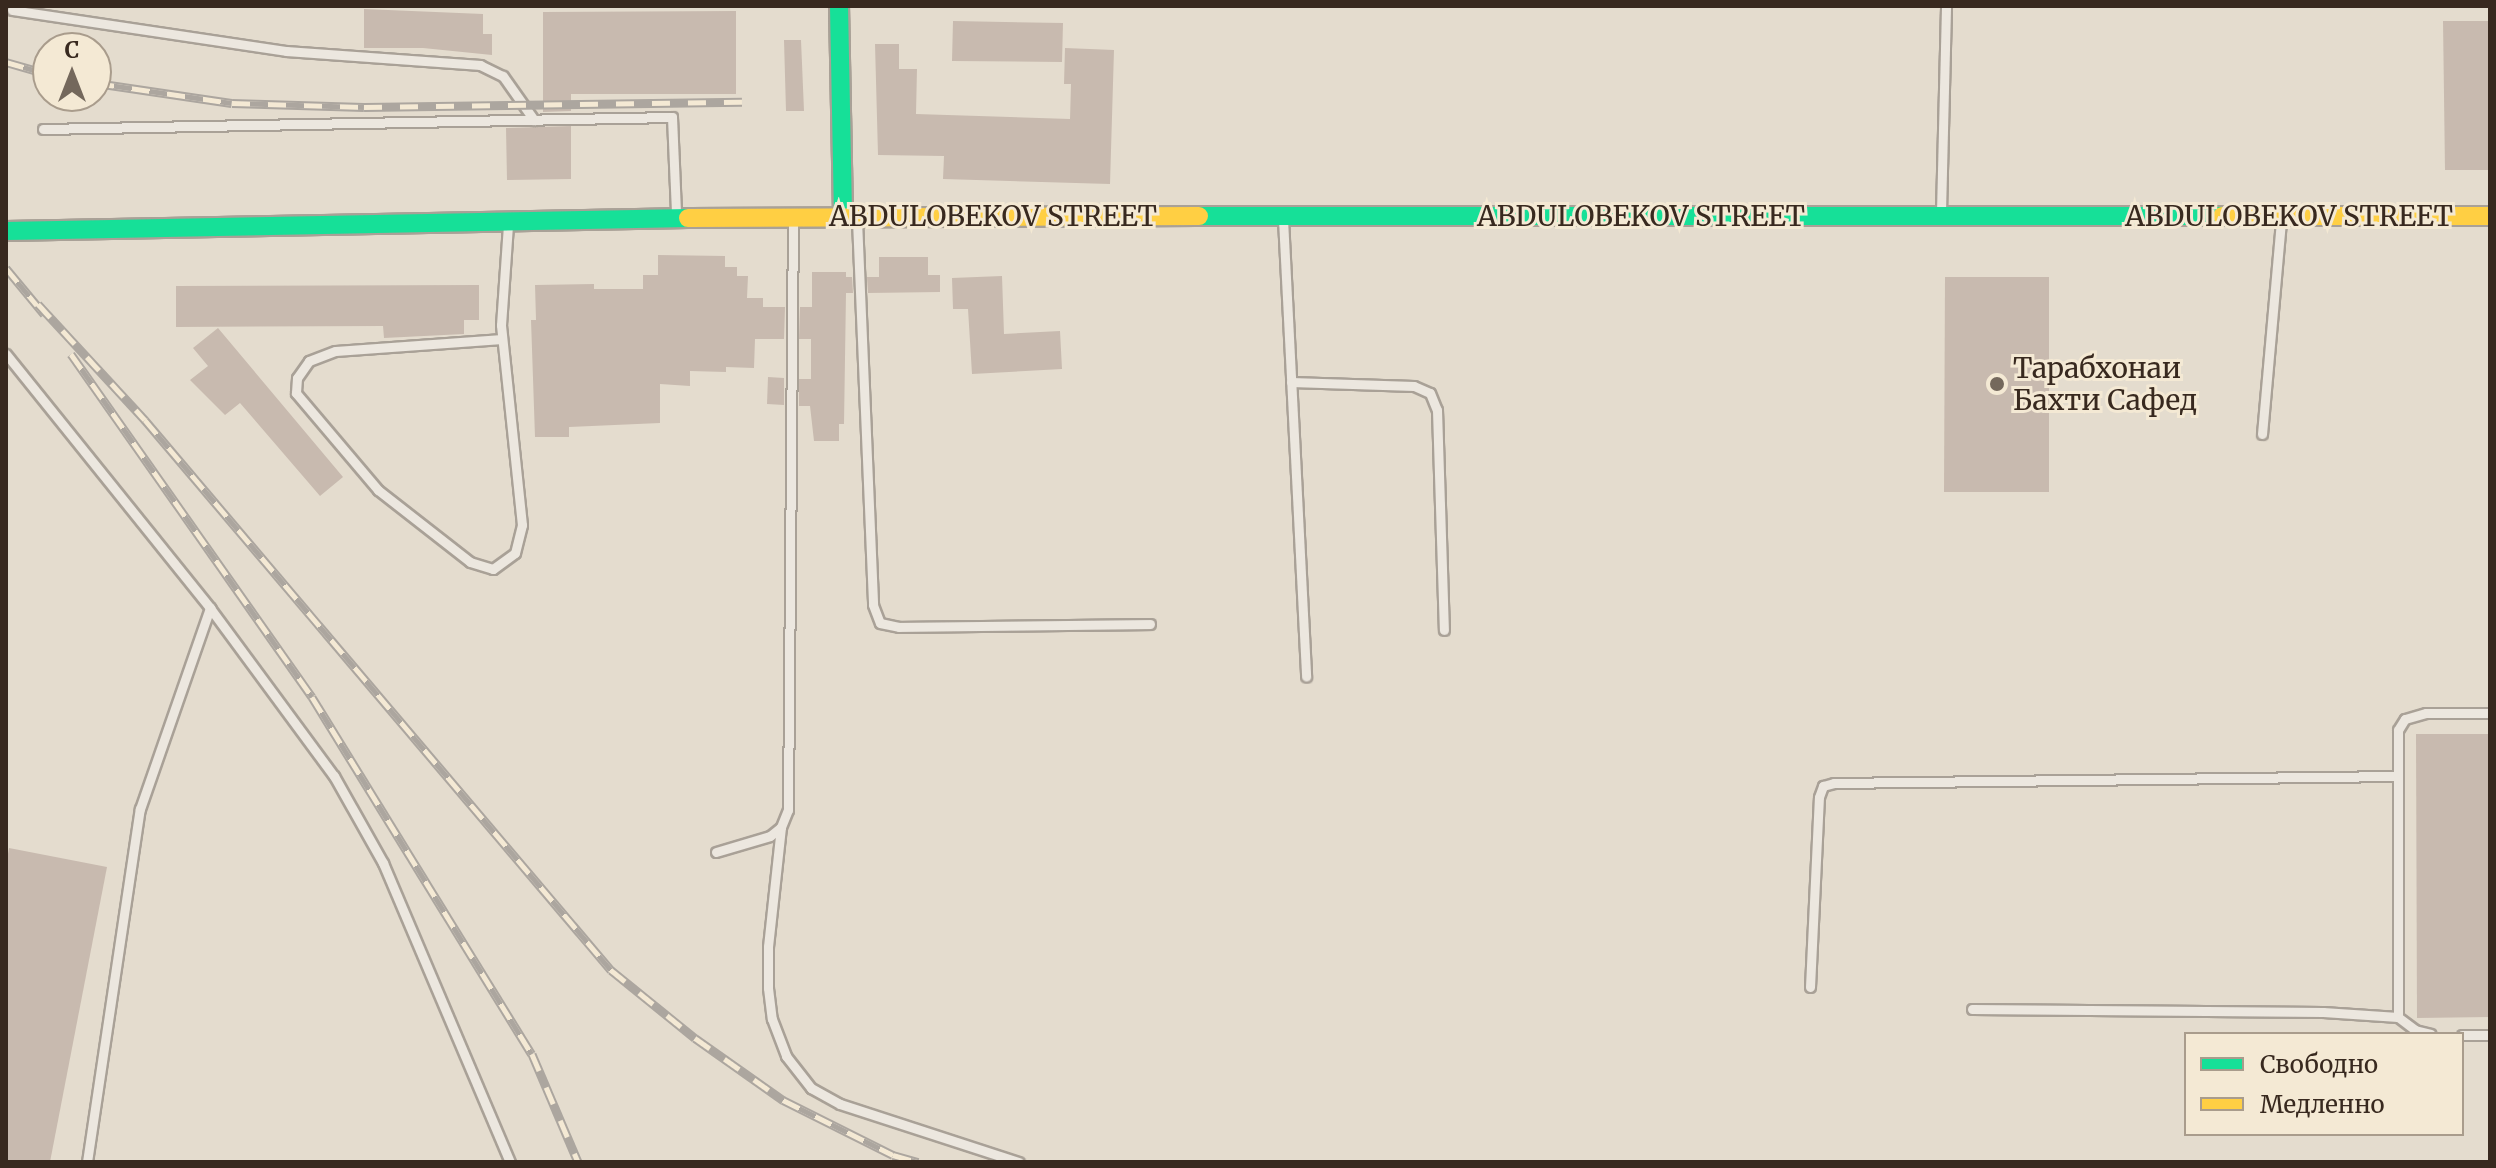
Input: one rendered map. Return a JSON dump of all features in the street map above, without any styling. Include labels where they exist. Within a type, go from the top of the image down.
[{"type":"street","points":[[839,6],[850,216]]},
{"type":"street","name":"ABDULOBEKOV STREET","points":[[6,231],[793,216],[2490,216]]},
{"type":"lane","points":[[1941,216],[1946,6]]},
{"type":"lane","points":[[12,10],[286,51],[480,65],[503,76],[534,120]]},
{"type":"lane","points":[[43,129],[672,117],[676,218]]},
{"type":"lane","points":[[793,216],[790,764],[788,810],[781,827],[768,947],[772,1019],[786,1056],[811,1088],[840,1104],[960,1146],[1019,1162]]},
{"type":"lane","points":[[850,216],[873,605],[880,623],[899,627],[1150,624]]},
{"type":"lane","points":[[1283,216],[1306,676]]},
{"type":"lane","points":[[2262,434],[2282,216]]},
{"type":"lane","points":[[502,339],[335,351],[309,361],[297,378],[296,393],[378,490],[470,562],[493,569],[515,553],[522,525],[502,339],[508,221]]},
{"type":"lane","points":[[6,354],[210,608],[334,776],[383,863],[510,1162]]},
{"type":"lane","points":[[1291,382],[1414,386],[1430,393],[1437,410],[1444,630]]},
{"type":"lane","points":[[87,1162],[140,809],[210,608]]},
{"type":"lane","points":[[2398,1017],[2398,730],[2405,719],[2426,713],[2490,713]]},
{"type":"lane","points":[[1810,987],[1819,797],[1823,786],[1834,783],[2398,776]]},
{"type":"lane","points":[[716,852],[770,836],[781,827]]},
{"type":"lane","points":[[1972,1009],[2323,1012],[2398,1017],[2415,1030],[2423,1032]]},
{"type":"lane","points":[[2464,1035],[2490,1035]]},
{"type":"building","points":[[364,9],[483,14],[483,34],[492,34],[492,55],[423,48],[364,48]]},
{"type":"building","points":[[736,11],[736,94],[571,94],[571,111],[543,112],[543,12]]},
{"type":"building","points":[[953,21],[1063,23],[1062,62],[952,61]]},
{"type":"building","points":[[2443,21],[2490,21],[2490,170],[2445,170]]},
{"type":"building","points":[[784,40],[801,40],[804,111],[786,111]]},
{"type":"building","points":[[875,44],[899,44],[899,69],[917,69],[916,114],[1070,119],[1071,84],[1064,84],[1065,48],[1114,50],[1110,184],[943,179],[944,156],[878,155]]},
{"type":"building","points":[[571,126],[571,179],[507,180],[506,128]]},
{"type":"building","points":[[658,255],[725,256],[725,267],[737,267],[737,276],[748,276],[747,298],[763,298],[763,307],[785,307],[784,339],[755,339],[754,368],[726,367],[726,372],[690,371],[690,386],[660,384],[660,423],[569,427],[569,437],[535,437],[531,320],[536,320],[535,285],[594,284],[594,289],[643,289],[643,275],[658,275]]},
{"type":"building","points":[[879,257],[928,257],[928,275],[940,275],[940,292],[868,293],[867,277],[879,277]]},
{"type":"building","points":[[812,272],[846,272],[846,277],[852,277],[853,293],[846,293],[844,424],[839,424],[839,441],[814,441],[810,406],[799,406],[799,379],[811,379],[811,339],[799,339],[800,307],[812,307]]},
{"type":"building","points":[[1002,276],[1004,334],[1060,331],[1062,369],[972,374],[968,309],[953,309],[952,278]]},
{"type":"building","name":"Тарабхонаи Бахти Сафед","points":[[1945,277],[2049,277],[2049,492],[1944,492]]},
{"type":"building","points":[[479,285],[479,320],[464,320],[464,334],[384,338],[383,326],[176,327],[176,286]]},
{"type":"building","points":[[218,328],[343,477],[320,496],[240,403],[225,415],[190,380],[208,366],[193,348]]},
{"type":"building","points":[[768,377],[784,378],[784,405],[767,404]]},
{"type":"building","points":[[2416,734],[2490,734],[2490,1017],[2417,1018]]},
{"type":"building","points":[[9,848],[107,867],[50,1162],[6,1162],[6,865]]},
{"type":"railway","points":[[6,62],[32,69]]},
{"type":"railway","points":[[112,85],[232,103],[364,107],[742,102]]},
{"type":"railway","points":[[6,268],[44,314]]},
{"type":"railway","points":[[38,304],[145,420],[611,970],[695,1038],[783,1100],[893,1155],[918,1162]]},
{"type":"railway","points":[[71,354],[312,697],[532,1054],[578,1162]]},
{"type":"traffic: fast","points":[[839,6],[843,216]]},
{"type":"traffic: fast","points":[[1199,216],[2222,216]]},
{"type":"traffic: fast","points":[[6,231],[688,218]]},
{"type":"traffic: slow","points":[[688,218],[1199,216]]},
{"type":"traffic: slow","points":[[2222,216],[2490,216]]},
{"type":"place","name":"Тарабхонаи Бахти Сафед","points":[[1997,384]]}]
